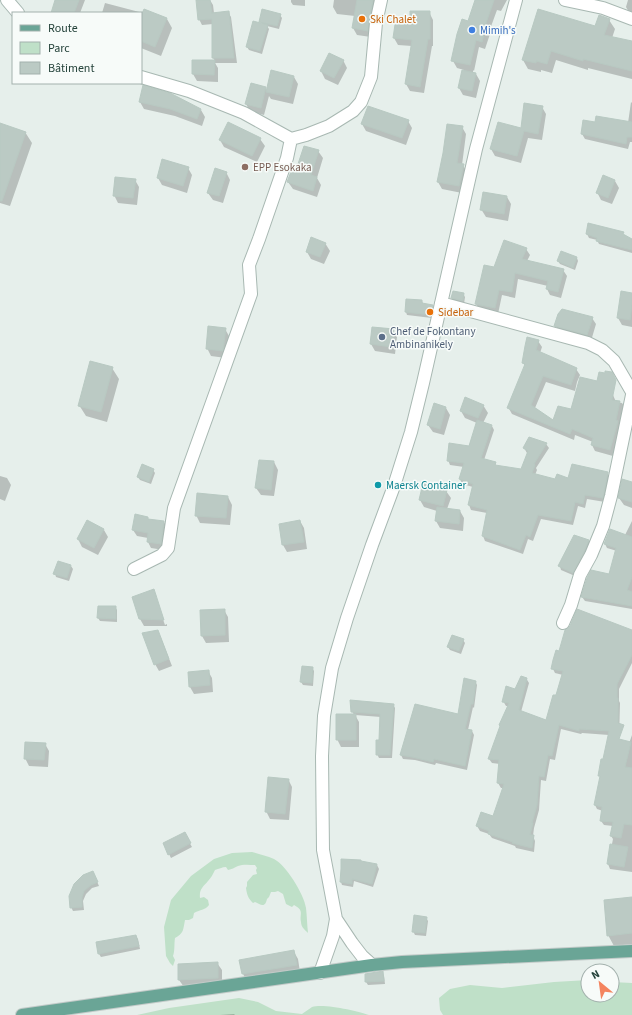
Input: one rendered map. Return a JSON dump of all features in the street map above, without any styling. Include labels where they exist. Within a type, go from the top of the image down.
[{"type":"main road","points":[[22,1015],[372,965],[402,962],[632,951]]},
{"type":"street","points":[[7,0],[17,12]]},
{"type":"street","points":[[142,77],[189,91],[244,113],[291,139],[306,136],[329,126],[353,111],[362,102],[371,77],[376,23],[381,0]]},
{"type":"street","points":[[320,973],[333,936],[336,919],[323,850],[322,776],[324,716],[332,668],[364,566],[394,486],[411,432],[476,149],[516,0]]},
{"type":"street","points":[[565,0],[603,8],[632,19]]},
{"type":"street","points":[[134,569],[162,555],[168,548],[174,508],[251,294],[249,265],[287,158],[291,139]]},
{"type":"street","points":[[441,303],[588,343],[602,350],[614,362],[632,394],[603,526],[591,555],[580,575],[563,623]]},
{"type":"street","points":[[336,919],[362,956],[372,965]]},
{"type":"green space","points":[[252,852],[279,862],[294,880],[305,902],[308,933],[302,925],[301,911],[294,905],[292,907],[286,904],[283,894],[278,891],[271,892],[264,905],[255,902],[253,903],[250,900],[247,895],[246,888],[247,882],[253,875],[257,874],[257,868],[255,865],[240,865],[228,870],[226,867],[223,867],[215,870],[201,890],[200,898],[204,897],[208,900],[209,905],[194,913],[193,918],[185,920],[182,933],[175,938],[173,956],[175,960],[173,966],[166,956],[164,927],[171,900],[191,876],[214,859],[232,853]]},
{"type":"green space","points":[[580,980],[580,1003],[620,1003],[620,982],[632,983],[632,1015],[443,1015],[440,1010],[439,998],[450,989],[470,985],[502,988]]},
{"type":"green space","points":[[239,998],[258,1002],[276,1011],[302,1014],[312,1007],[324,1006],[369,1015],[137,1015],[169,1008]]},
{"type":"building","points":[[55,0],[79,0],[74,12],[51,12]]},
{"type":"building","points":[[196,0],[210,0],[212,14],[229,11],[234,58],[212,58],[212,19],[198,20]]},
{"type":"building","name":"Ski Chalet","points":[[357,0],[373,0],[368,31],[352,28]]},
{"type":"building","points":[[475,0],[494,0],[485,26],[482,42],[476,40],[470,65],[451,61],[462,19],[468,21]]},
{"type":"building","points":[[144,9],[167,18],[155,47],[142,41],[142,14]]},
{"type":"building","points":[[262,9],[281,14],[277,26],[259,22]]},
{"type":"building","points":[[538,9],[595,26],[599,15],[610,19],[604,35],[632,41],[632,71],[583,59],[583,61],[551,51],[547,64],[536,61],[536,63],[522,60]]},
{"type":"building","points":[[410,11],[430,11],[430,39],[428,39],[420,87],[405,84],[412,40],[393,38],[396,18],[410,20]]},
{"type":"building","points":[[253,21],[268,25],[260,51],[246,47]]},
{"type":"building","points":[[329,53],[344,60],[334,78],[320,71]]},
{"type":"building","points":[[192,60],[215,60],[214,75],[192,74]]},
{"type":"building","points":[[271,70],[294,76],[289,97],[266,92]]},
{"type":"building","points":[[462,70],[476,73],[472,91],[458,88]]},
{"type":"building","points":[[251,83],[266,87],[261,108],[245,104]]},
{"type":"building","points":[[143,85],[170,93],[201,109],[197,119],[170,109],[139,102]]},
{"type":"building","points":[[524,103],[543,106],[538,134],[524,131],[517,156],[490,149],[498,122],[521,128]]},
{"type":"building","points":[[368,106],[409,120],[402,138],[361,124]]},
{"type":"building","points":[[596,116],[632,122],[632,137],[627,137],[626,144],[581,134],[583,120],[595,122]]},
{"type":"building","points":[[228,122],[261,138],[252,156],[219,140]]},
{"type":"building","points":[[0,123],[26,132],[2,201],[0,201]]},
{"type":"building","points":[[447,124],[463,126],[457,163],[464,164],[459,186],[437,182]]},
{"type":"building","points":[[304,146],[319,150],[311,175],[317,177],[313,191],[287,182],[292,169],[296,170]]},
{"type":"building","points":[[162,159],[189,167],[183,186],[157,178]]},
{"type":"building","points":[[215,168],[227,172],[219,196],[207,193]]},
{"type":"building","points":[[603,175],[615,180],[608,198],[596,193]]},
{"type":"building","points":[[115,177],[136,179],[133,198],[113,196]]},
{"type":"building","points":[[483,192],[507,196],[504,214],[480,210]]},
{"type":"building","points":[[588,223],[624,232],[623,234],[632,239],[632,250],[596,241],[597,238],[586,234]]},
{"type":"building","points":[[311,237],[326,243],[320,257],[306,252]]},
{"type":"building","points":[[504,240],[527,248],[522,259],[564,269],[558,292],[546,289],[548,281],[515,273],[512,292],[499,290],[495,308],[475,304],[484,265],[494,267]]},
{"type":"building","points":[[561,251],[577,257],[573,268],[557,261]]},
{"type":"building","points":[[453,291],[464,293],[463,301],[451,298]]},
{"type":"building","points":[[621,291],[632,293],[630,320],[617,318]]},
{"type":"building","points":[[406,299],[422,300],[422,303],[433,305],[431,315],[405,312]]},
{"type":"building","points":[[562,309],[593,317],[587,335],[554,326],[558,314]]},
{"type":"building","points":[[208,326],[226,328],[223,351],[206,349]]},
{"type":"building","name":"Chef de Fokontany Ambinanikely","points":[[372,327],[394,329],[392,347],[370,344]]},
{"type":"building","points":[[527,337],[539,340],[536,350],[577,368],[571,385],[543,376],[531,405],[553,420],[558,406],[571,409],[580,377],[597,381],[599,372],[612,372],[616,380],[612,400],[620,401],[616,420],[618,421],[610,450],[591,445],[593,438],[572,429],[570,434],[507,408],[525,364],[522,363]]},
{"type":"building","points":[[90,361],[113,367],[101,412],[78,406]]},
{"type":"building","points":[[465,397],[484,405],[478,418],[460,411]]},
{"type":"building","points":[[434,403],[446,407],[440,429],[427,425]]},
{"type":"building","points":[[477,420],[492,425],[481,458],[496,462],[495,465],[521,469],[528,451],[523,448],[529,437],[547,443],[534,464],[532,473],[555,479],[557,474],[568,478],[572,464],[608,472],[603,498],[585,495],[583,504],[575,502],[571,521],[538,515],[530,537],[526,535],[520,550],[482,536],[487,510],[468,505],[473,484],[459,479],[464,463],[447,461],[449,443],[469,446]]},
{"type":"building","points":[[259,460],[274,461],[271,490],[255,488]]},
{"type":"building","points":[[142,464],[154,469],[149,482],[137,477]]},
{"type":"building","points":[[622,479],[632,482],[632,502],[618,498]]},
{"type":"building","points":[[423,483],[447,490],[443,506],[419,500]]},
{"type":"building","points":[[197,493],[228,496],[226,518],[195,516]]},
{"type":"building","points":[[437,507],[460,510],[459,524],[435,521]]},
{"type":"building","points":[[135,514],[148,517],[148,519],[164,521],[161,544],[147,542],[148,533],[132,530]]},
{"type":"building","points":[[87,520],[104,529],[94,548],[77,539]]},
{"type":"building","points":[[300,520],[304,542],[282,545],[279,524]]},
{"type":"building","points":[[610,529],[632,537],[632,577],[627,590],[632,592],[632,606],[581,597],[591,570],[609,574],[616,548],[604,544]]},
{"type":"building","points":[[574,535],[589,540],[573,573],[558,566]]},
{"type":"building","points":[[58,561],[71,565],[67,578],[53,574]]},
{"type":"building","points":[[154,589],[164,620],[139,619],[132,597]]},
{"type":"building","points":[[98,606],[116,606],[116,619],[97,618]]},
{"type":"building","points":[[225,609],[225,635],[201,636],[200,610]]},
{"type":"building","points":[[577,609],[632,630],[632,655],[617,684],[617,698],[618,723],[624,725],[619,739],[631,742],[625,767],[632,768],[632,825],[624,824],[621,838],[610,836],[613,822],[600,821],[602,807],[594,805],[600,776],[598,776],[601,759],[603,759],[609,731],[579,729],[579,731],[559,725],[552,756],[548,755],[544,777],[539,776],[537,805],[530,835],[534,835],[532,848],[512,843],[513,842],[488,834],[489,831],[476,826],[481,812],[493,816],[504,784],[497,783],[499,760],[488,759],[500,726],[499,725],[509,703],[502,702],[506,686],[515,689],[521,676],[527,678],[519,710],[546,720],[553,695],[556,695],[563,671],[551,669],[553,660],[556,650],[559,651],[565,630],[570,626]]},
{"type":"building","points":[[158,630],[169,659],[154,665],[142,633]]},
{"type":"building","points":[[452,635],[464,639],[459,651],[447,647]]},
{"type":"building","points":[[302,666],[313,667],[312,683],[300,682]]},
{"type":"building","points":[[209,670],[210,685],[189,687],[188,672]]},
{"type":"building","points":[[464,678],[476,681],[473,704],[471,704],[465,729],[472,730],[465,766],[434,759],[433,762],[400,755],[415,704],[458,714]]},
{"type":"building","points":[[350,700],[394,704],[390,755],[376,755],[376,740],[379,740],[380,714],[351,712]]},
{"type":"building","points":[[336,714],[356,714],[356,740],[336,740]]},
{"type":"building","points":[[25,742],[46,743],[44,760],[24,759]]},
{"type":"building","points":[[268,777],[289,779],[285,814],[265,812]]},
{"type":"building","points":[[185,832],[191,843],[168,855],[163,843]]},
{"type":"building","points":[[610,844],[628,847],[624,867],[607,864]]},
{"type":"building","points":[[341,859],[361,860],[377,864],[372,884],[352,879],[352,884],[340,882]]},
{"type":"building","points":[[93,871],[98,882],[91,885],[84,891],[82,897],[82,907],[70,908],[69,896],[74,884],[83,875]]},
{"type":"building","points":[[632,897],[632,933],[607,936],[604,900]]},
{"type":"building","points":[[414,915],[427,917],[425,933],[412,932]]},
{"type":"building","points":[[136,935],[139,946],[98,954],[96,942]]},
{"type":"building","points":[[294,950],[297,965],[242,974],[239,960]]},
{"type":"building","points":[[218,962],[218,978],[178,980],[178,964]]},
{"type":"building","points":[[383,971],[384,981],[365,982],[365,974]]},
{"type":"place","name":"Ski Chalet","points":[[362,19]]},
{"type":"place","name":"Mimih's","points":[[472,30]]},
{"type":"place","name":"EPP Esokaka","points":[[245,167]]},
{"type":"place","name":"Sidebar","points":[[430,312]]},
{"type":"place","name":"Chef de Fokontany Ambinanikely","points":[[382,337]]},
{"type":"place","name":"Maersk Container","points":[[378,485]]}]
